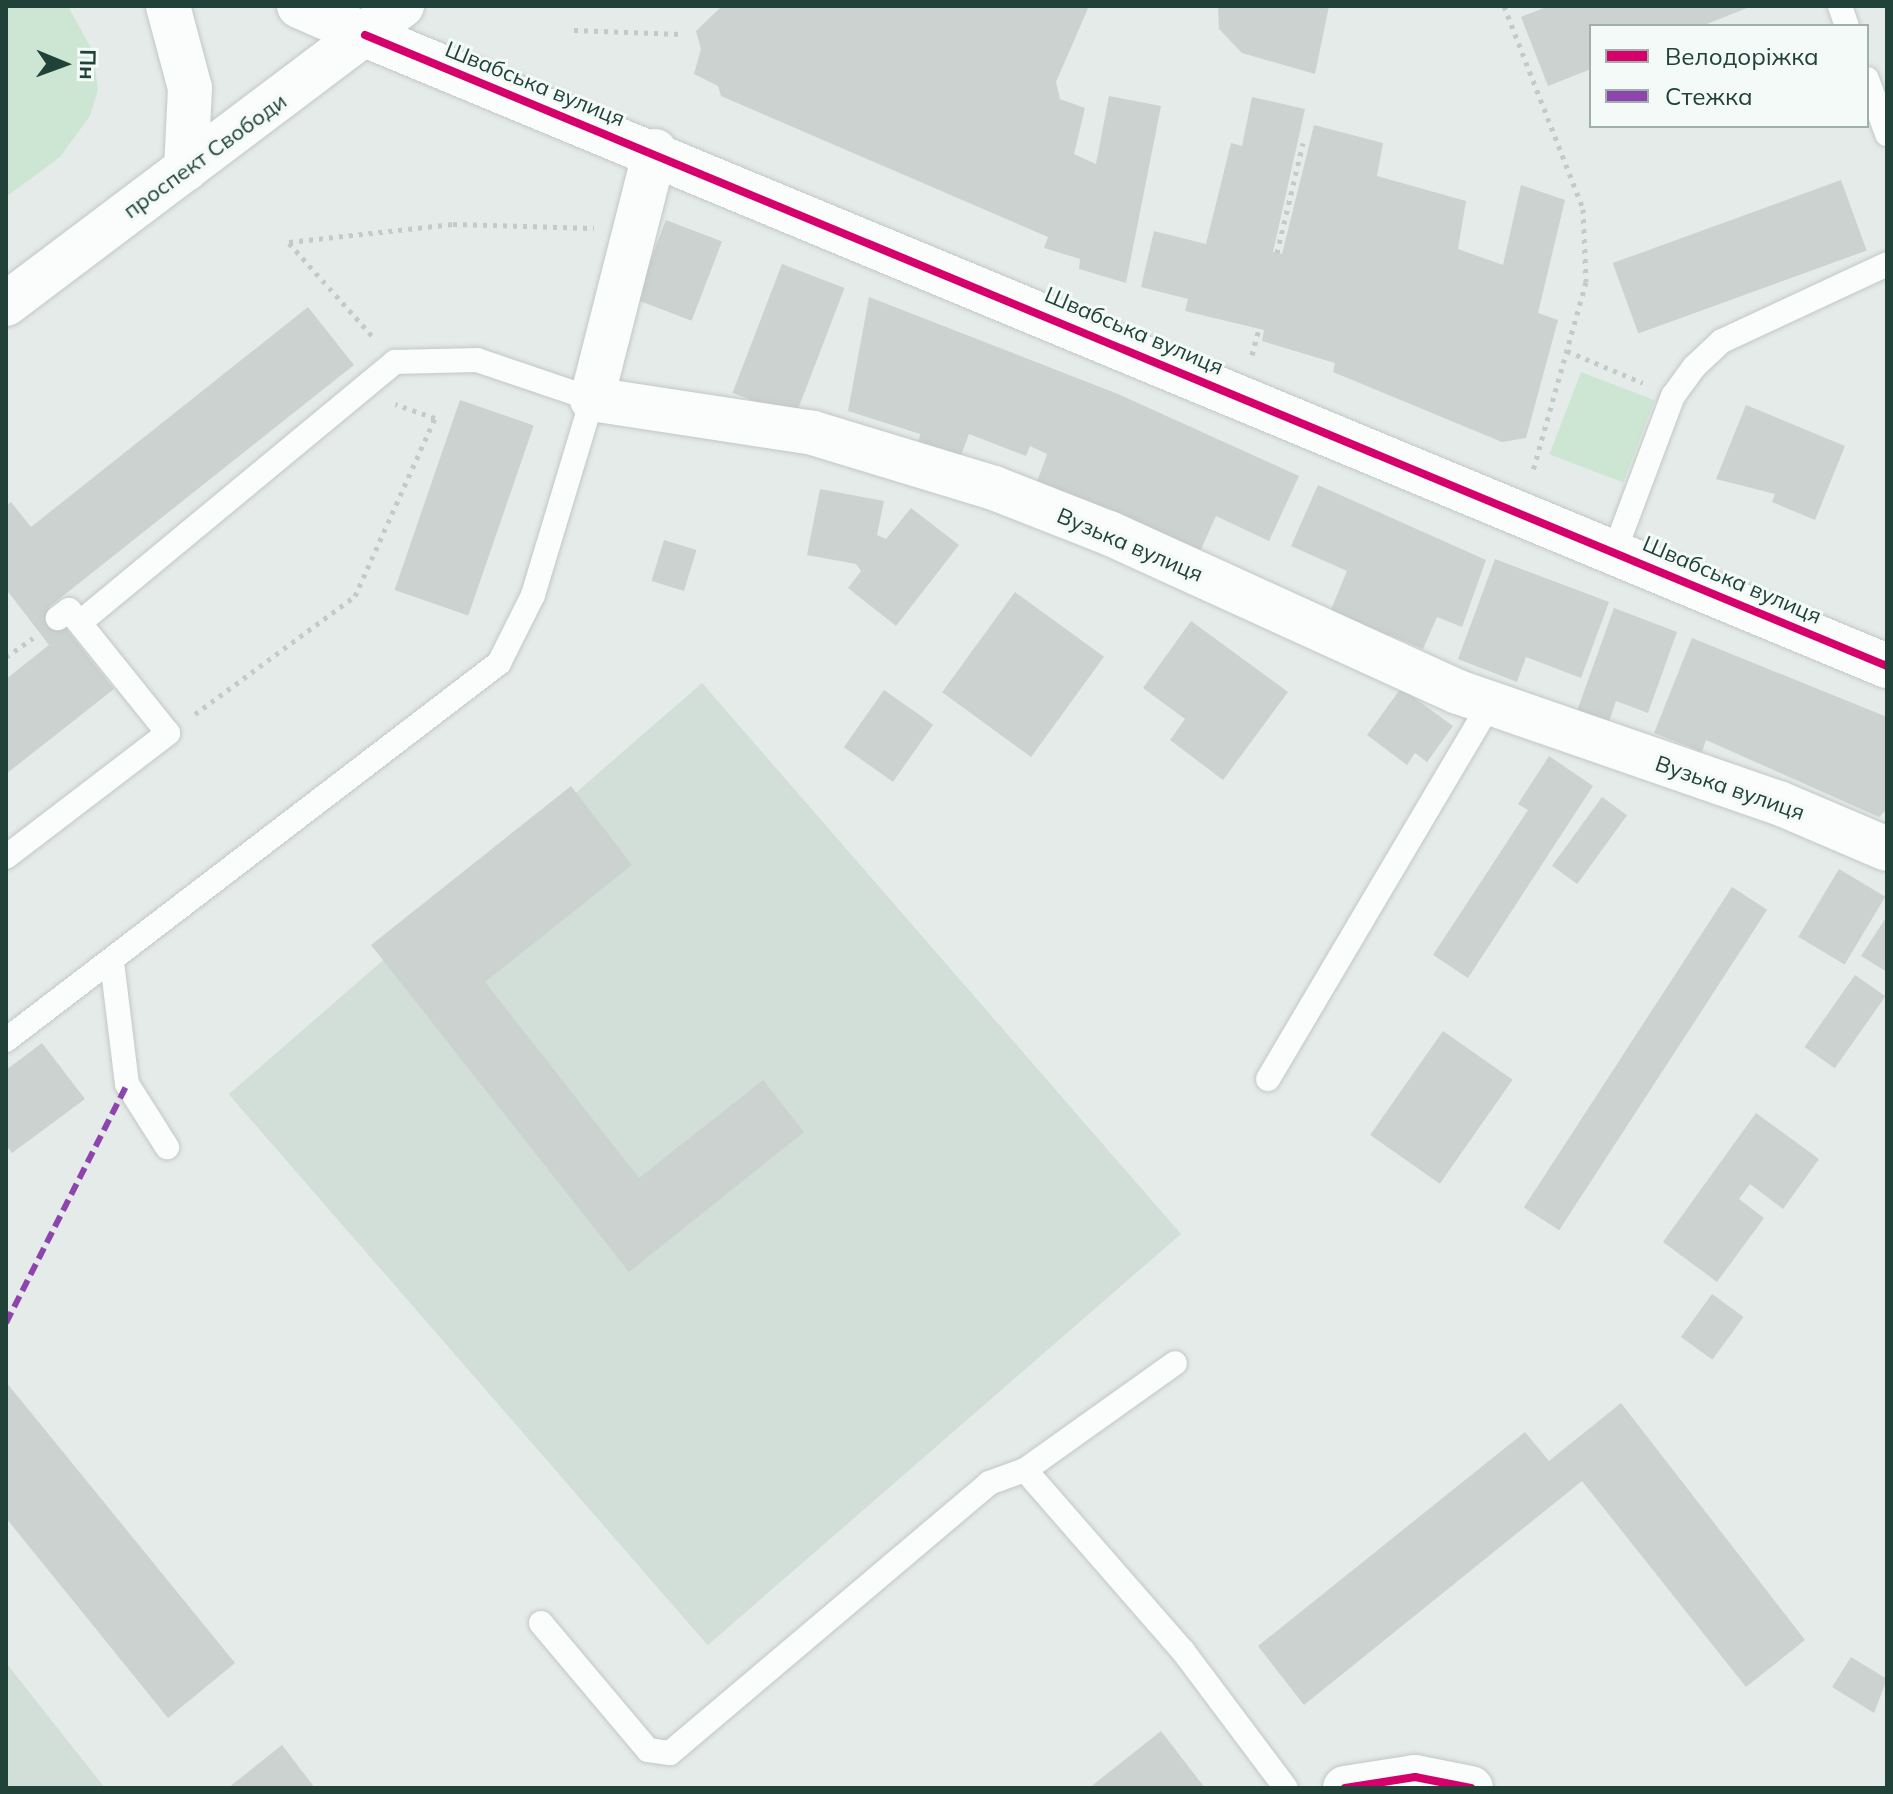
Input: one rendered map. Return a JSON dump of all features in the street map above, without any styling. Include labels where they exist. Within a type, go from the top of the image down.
[{"type":"street","points":[[168,6],[190,88],[186,169]]},
{"type":"street","name":"Швабська вулиця","points":[[299,6],[1531,515],[1887,666]]},
{"type":"street","name":"проспект Свободи","points":[[6,304],[402,6]]},
{"type":"street","points":[[592,399],[655,151]]},
{"type":"street","name":"Вузька вулиця","points":[[592,399],[813,433],[994,488],[1109,533],[1490,704],[1779,803],[1887,849]]},
{"type":"street","points":[[1345,1788],[1415,1777],[1471,1788]]},
{"type":"lane","points":[[1869,84],[1887,134]]},
{"type":"lane","points":[[1615,550],[1673,396],[1722,341],[1887,264]]},
{"type":"lane","points":[[6,857],[168,733],[59,624],[395,362],[477,360],[592,399],[533,595],[499,663],[112,962],[6,1040]]},
{"type":"lane","points":[[1268,1079],[1490,704]]},
{"type":"lane","points":[[112,962],[127,1084],[167,1147]]},
{"type":"lane","points":[[541,1623],[648,1750],[670,1753],[989,1483],[1025,1470],[1175,1363]]},
{"type":"lane","points":[[1025,1470],[1183,1651],[1286,1788]]},
{"type":"path","points":[[1504,6],[1583,209],[1586,282],[1532,466],[1531,515]]},
{"type":"path","points":[[574,30],[680,34]]},
{"type":"path","points":[[1277,253],[1303,143]]},
{"type":"path","points":[[395,362],[289,242],[453,224],[635,231]]},
{"type":"path","points":[[1252,356],[1259,329]]},
{"type":"path","points":[[1567,351],[1673,396]]},
{"type":"path","points":[[168,733],[355,596],[435,418],[360,392]]},
{"type":"path","points":[[6,657],[59,624]]},
{"type":"shaded area","points":[[702,683],[1181,1234],[708,1645],[229,1094]]},
{"type":"shaded area","points":[[6,1663],[105,1788],[6,1788]]},
{"type":"green space","points":[[6,6],[68,6],[93,52],[98,90],[90,116],[60,157],[6,197]]},
{"type":"green space","points":[[1581,372],[1655,400],[1623,482],[1549,454]]},
{"type":"building","points":[[722,6],[1089,6],[1056,82],[1060,99],[1085,108],[1074,154],[1096,164],[1109,96],[1161,106],[1126,283],[1079,269],[1080,259],[1044,248],[1048,237],[721,96],[718,86],[694,74],[701,49],[696,31]]},
{"type":"building","points":[[1218,6],[1329,6],[1315,74],[1242,53],[1219,29]]},
{"type":"building","points":[[1549,6],[1752,6],[1707,24],[1589,24],[1589,70],[1548,86],[1521,17]]},
{"type":"building","points":[[1252,97],[1305,109],[1273,252],[1282,254],[1314,125],[1383,143],[1377,176],[1466,201],[1458,249],[1503,265],[1521,185],[1565,200],[1538,313],[1558,320],[1526,438],[1502,442],[1333,372],[1335,363],[1262,341],[1264,330],[1185,311],[1188,299],[1141,287],[1154,231],[1206,244],[1231,143],[1242,146]]},
{"type":"building","points":[[1841,180],[1867,250],[1638,334],[1613,263]]},
{"type":"building","points":[[666,220],[722,242],[692,321],[636,299]]},
{"type":"building","points":[[782,264],[845,288],[795,417],[733,393]]},
{"type":"building","points":[[869,297],[1118,394],[1299,476],[1269,541],[1216,516],[1197,558],[1037,482],[1047,454],[1030,446],[1026,456],[969,434],[960,458],[918,446],[920,434],[848,411]]},
{"type":"building","points":[[308,307],[354,365],[49,607],[114,689],[6,774],[6,679],[49,645],[6,589],[6,506],[11,502],[31,527]]},
{"type":"building","points":[[460,400],[534,425],[468,615],[395,590]]},
{"type":"building","points":[[1746,405],[1845,446],[1815,520],[1772,502],[1775,494],[1716,479]]},
{"type":"building","points":[[1318,485],[1486,560],[1462,627],[1437,617],[1423,649],[1389,635],[1385,644],[1327,619],[1347,571],[1291,546]]},
{"type":"building","points":[[820,489],[884,501],[877,535],[886,539],[911,508],[959,545],[896,626],[848,588],[861,571],[856,564],[807,555]]},
{"type":"building","points":[[664,540],[697,550],[684,591],[651,581]]},
{"type":"building","points":[[1495,559],[1609,602],[1581,678],[1526,657],[1517,682],[1458,659]]},
{"type":"building","points":[[1015,592],[1104,657],[1031,757],[942,692]]},
{"type":"building","points":[[1614,608],[1677,632],[1648,713],[1616,701],[1609,722],[1577,711]]},
{"type":"building","points":[[1191,621],[1288,692],[1223,780],[1170,740],[1185,719],[1143,688]]},
{"type":"building","points":[[1692,638],[1887,717],[1887,809],[1879,817],[1706,740],[1702,752],[1654,733]]},
{"type":"building","points":[[1401,688],[1453,726],[1427,762],[1415,753],[1407,765],[1367,735]]},
{"type":"building","points":[[884,690],[933,724],[893,782],[844,747]]},
{"type":"building","points":[[1549,756],[1593,786],[1468,978],[1433,955],[1528,810],[1518,804]]},
{"type":"building","points":[[571,786],[632,865],[485,982],[639,1178],[763,1080],[804,1132],[629,1272],[371,945]]},
{"type":"building","points":[[1602,797],[1627,815],[1577,884],[1552,866]]},
{"type":"building","points":[[1839,869],[1885,897],[1845,965],[1798,937]]},
{"type":"building","points":[[1732,887],[1767,910],[1559,1230],[1524,1207]]},
{"type":"building","points":[[1887,916],[1887,972],[1861,956]]},
{"type":"building","points":[[1855,975],[1885,996],[1835,1068],[1805,1047]]},
{"type":"building","points":[[1443,1031],[1513,1080],[1440,1184],[1370,1135]]},
{"type":"building","points":[[42,1043],[85,1099],[12,1153],[6,1145],[6,1070]]},
{"type":"building","points":[[1756,1113],[1819,1159],[1783,1209],[1750,1184],[1739,1199],[1764,1218],[1717,1282],[1663,1242]]},
{"type":"building","points":[[1712,1294],[1744,1317],[1712,1360],[1681,1337]]},
{"type":"building","points":[[6,1382],[235,1663],[168,1718],[6,1518]]},
{"type":"building","points":[[1621,1403],[1805,1640],[1746,1687],[1582,1481],[1304,1705],[1258,1646],[1525,1432],[1549,1461]]},
{"type":"building","points":[[1851,1657],[1887,1679],[1874,1713],[1832,1687]]},
{"type":"building","points":[[1161,1731],[1205,1788],[1089,1788]]},
{"type":"building","points":[[282,1745],[315,1788],[228,1788]]},
{"type":"marked path","points":[[6,1323],[127,1084]]},
{"type":"cycle path","points":[[365,35],[1887,666]]},
{"type":"cycle path","points":[[1345,1788],[1415,1777],[1471,1788]]}]
